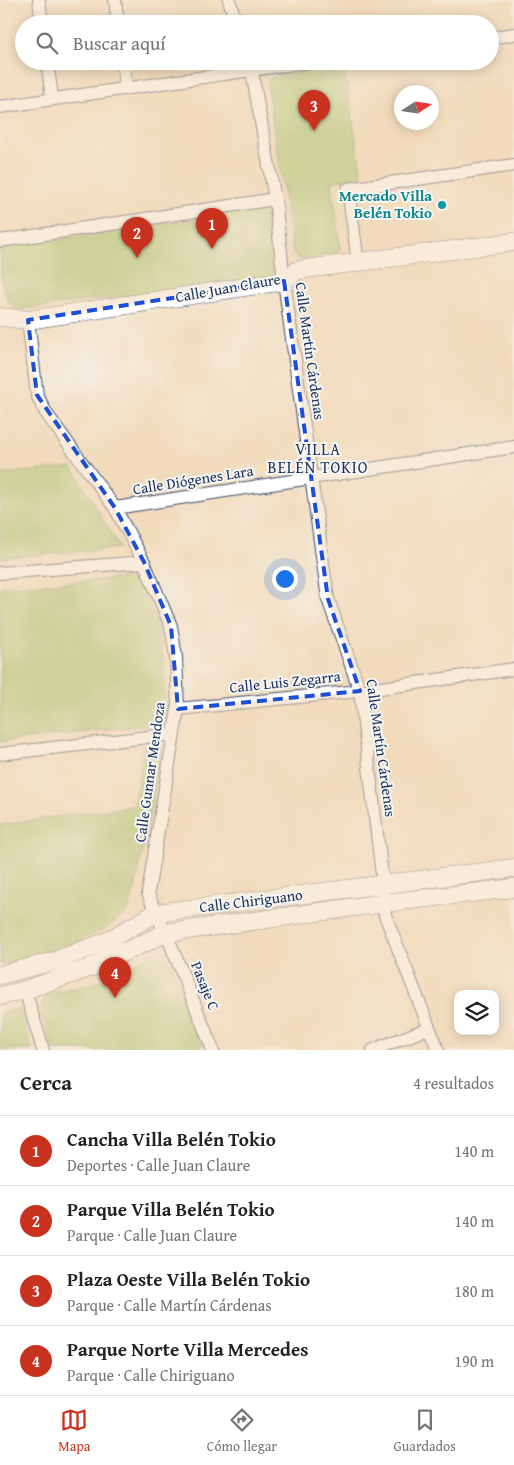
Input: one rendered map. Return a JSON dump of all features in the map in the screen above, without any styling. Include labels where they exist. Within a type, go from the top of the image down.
[{"type":"street","points":[[39,0],[41,15]]},
{"type":"street","points":[[115,0],[117,15]]},
{"type":"street","points":[[229,0],[234,15]]},
{"type":"street","points":[[499,36],[514,34]]},
{"type":"street","points":[[48,70],[52,98]]},
{"type":"street","points":[[124,70],[126,88]]},
{"type":"street","points":[[0,107],[126,88],[224,70]]},
{"type":"street","name":"Calle Martín Cárdenas","points":[[252,70],[275,199],[284,281],[328,599],[360,691],[385,915],[438,1050]]},
{"type":"street","points":[[358,262],[348,189],[514,165]]},
{"type":"street","points":[[0,241],[275,199]]},
{"type":"street","name":"Calle Juan Claure","points":[[1,314],[28,320],[284,281],[298,270],[514,242]]},
{"type":"street","name":"Calle Gunnar Mendoza","points":[[28,320],[37,395],[46,413],[115,508],[144,562],[170,626],[176,657],[178,709],[148,893],[166,934]]},
{"type":"street","name":"Calle Diógenes Lara","points":[[115,508],[514,447]]},
{"type":"street","points":[[0,573],[144,562]]},
{"type":"street","name":"Calle Luis Zegarra","points":[[178,709],[360,691],[514,669]]},
{"type":"street","points":[[0,754],[174,734]]},
{"type":"street","name":"Calle Chiriguano","points":[[0,976],[55,960],[105,942],[156,913],[514,868]]},
{"type":"street","name":"Calle Chiriguano","points":[[0,996],[25,990],[89,968],[166,934],[384,903],[514,888]]},
{"type":"street","name":"Pasaje C","points":[[166,934],[214,1050]]},
{"type":"street","points":[[25,990],[43,1050]]},
{"type":"street","points":[[374,1050],[429,1028]]},
{"type":"highlighted area","points":[[284,281],[328,599],[360,691],[178,709],[171,626],[144,562],[115,508],[37,395],[28,320]]},
{"type":"green space","points":[[315,70],[345,70],[362,177],[332,182],[340,244],[340,250],[336,254],[299,259],[293,254],[267,84],[271,78],[278,75]]},
{"type":"green space","points":[[265,209],[269,212],[275,266],[273,274],[268,278],[17,310],[7,298],[4,290],[0,249],[4,247]]},
{"type":"green space","points":[[72,467],[120,548],[0,558],[0,474]]},
{"type":"green space","points":[[136,577],[156,620],[164,664],[165,723],[0,742],[0,587]]},
{"type":"green space","points":[[159,746],[161,757],[135,889],[128,911],[106,928],[74,943],[0,965],[0,825],[134,806],[144,747]]},
{"type":"green space","points":[[161,956],[171,962],[202,1043],[199,1050],[53,1050],[41,1015],[42,1003],[49,993],[93,984],[147,957]]},
{"type":"green space","points":[[20,1008],[32,1050],[0,1050],[0,1013]]},
{"type":"place","name":"Plaza Oeste Villa Belén Tokio","points":[[314,131]]},
{"type":"place","name":"Mercado Villa Belén Tokio","points":[[442,205]]},
{"type":"place","name":"Cancha Villa Belén Tokio","points":[[212,249]]},
{"type":"place","name":"Parque Villa Belén Tokio","points":[[137,258]]},
{"type":"place","name":"Parque Norte Villa Mercedes","points":[[115,998]]},
{"type":"district","name":"VILLA BELÉN TOKIO","points":[[318,458]]}]
